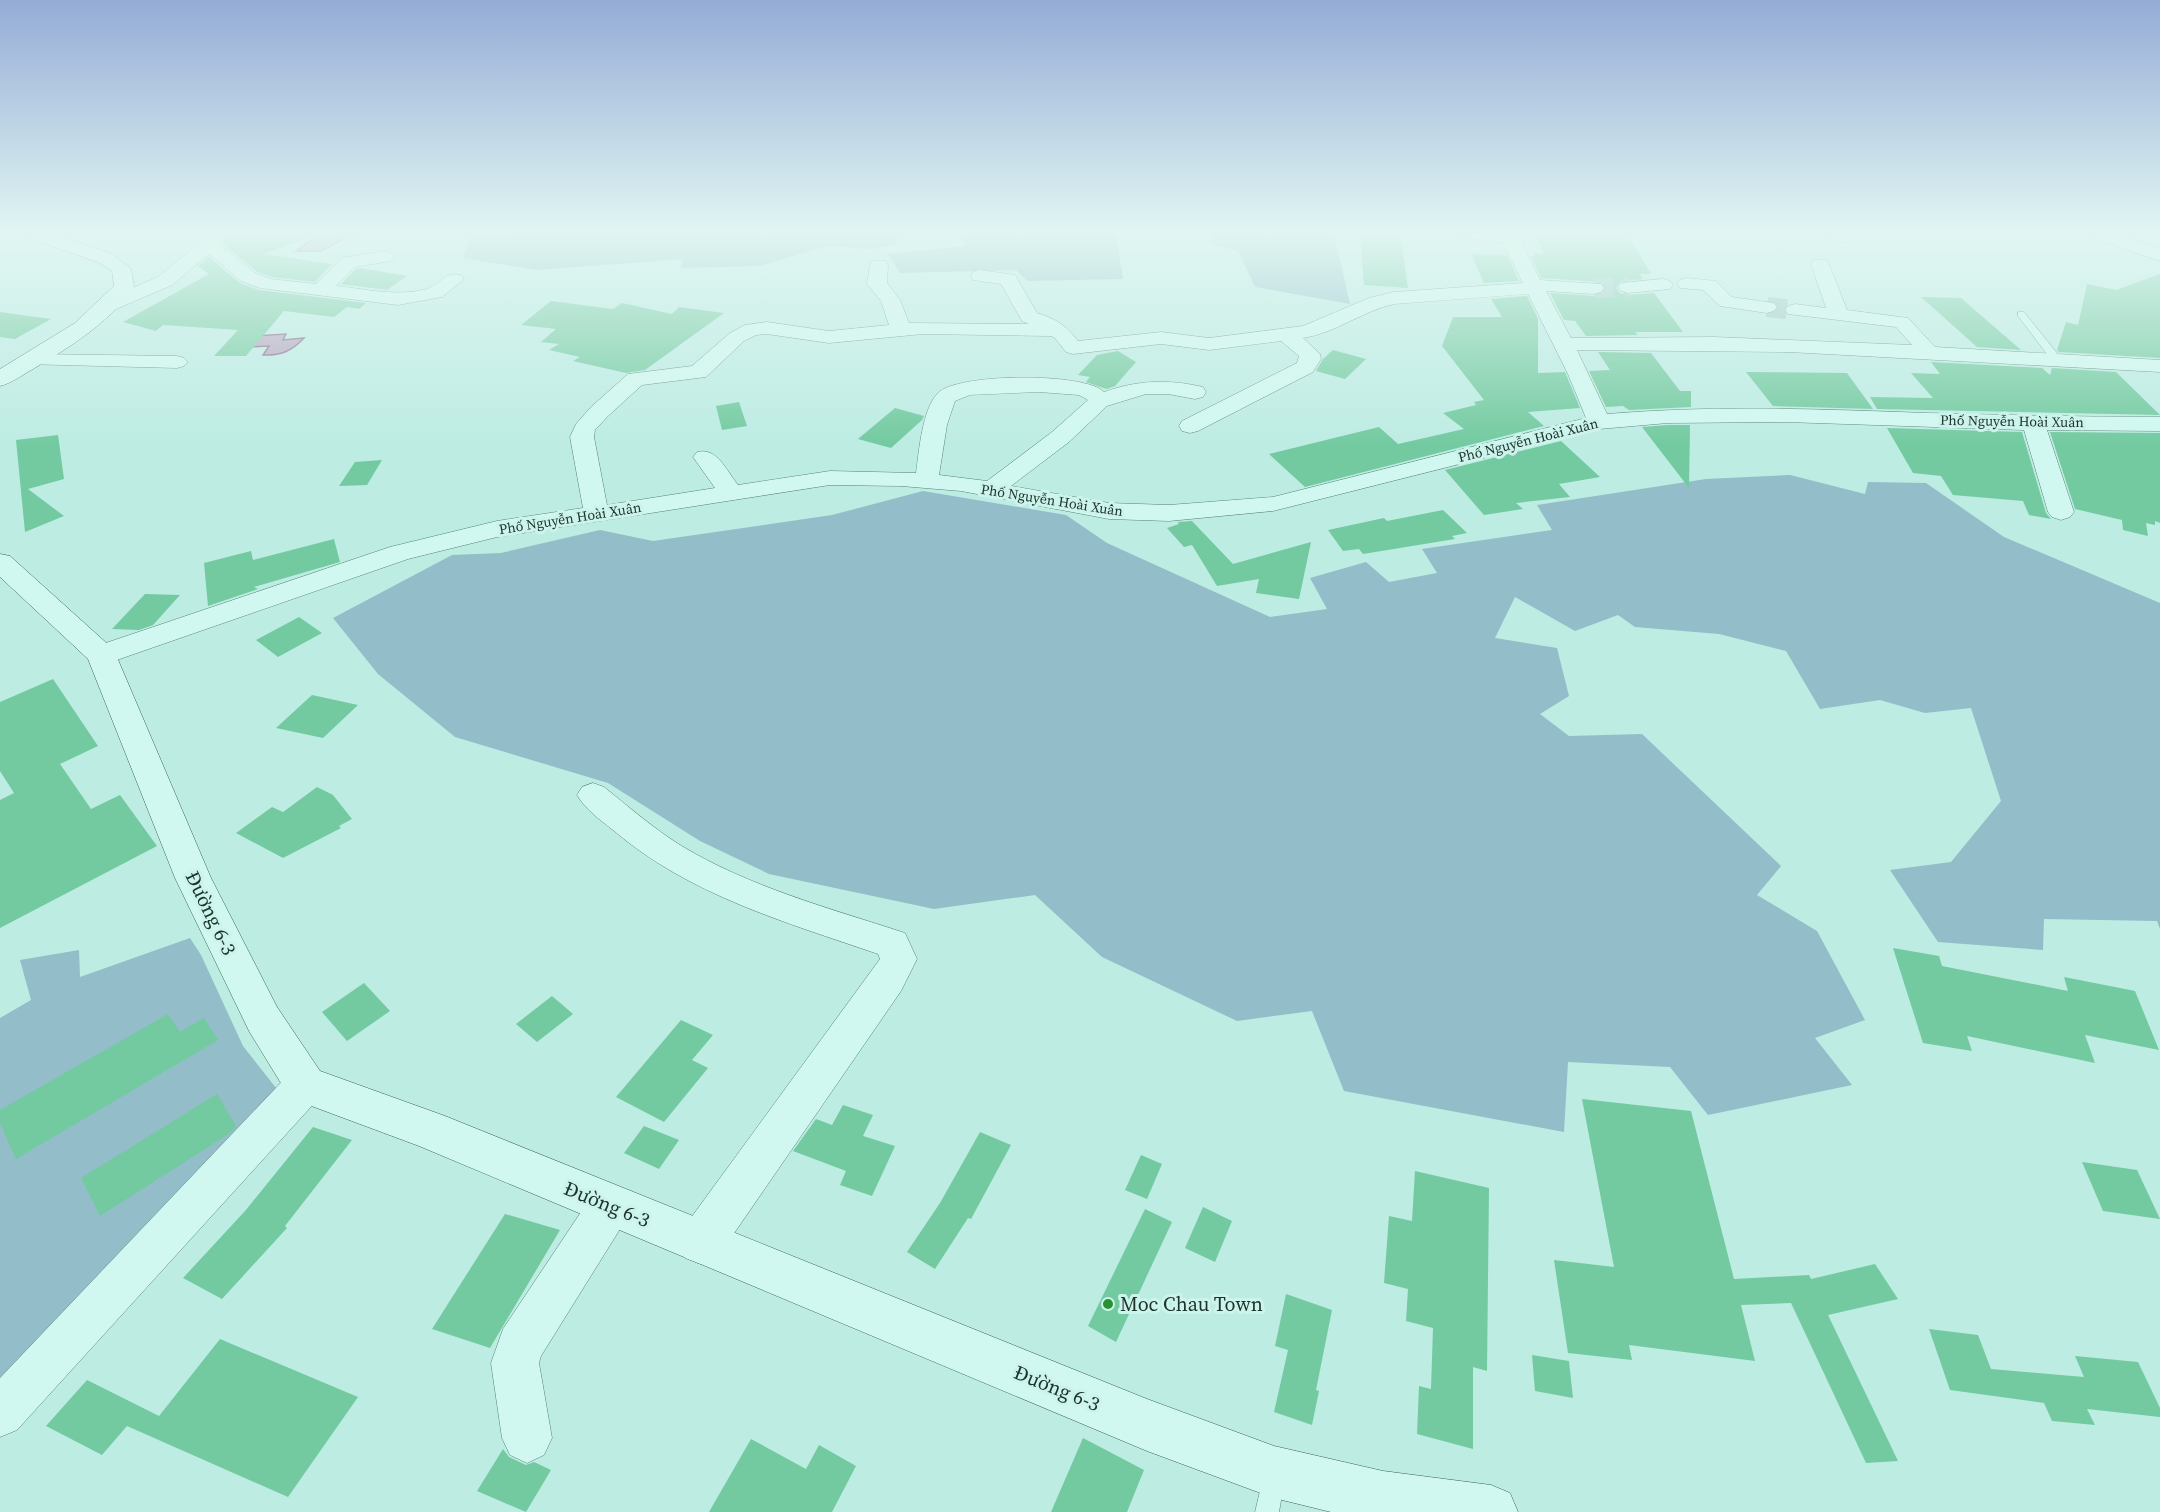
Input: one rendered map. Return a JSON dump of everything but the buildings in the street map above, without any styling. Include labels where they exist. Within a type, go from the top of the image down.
[{"type":"street","points":[[0,379],[68,339],[109,304]]},
{"type":"street","points":[[107,306],[113,304]]},
{"type":"street","points":[[891,304],[901,329]]},
{"type":"street","points":[[1022,304],[1029,317],[1045,321],[1065,335],[1073,348],[1078,349],[1161,338],[1209,344],[1306,332],[1373,304]]},
{"type":"street","points":[[1543,304],[1587,388],[1599,422]]},
{"type":"street","points":[[1739,304],[1767,307]]},
{"type":"street","points":[[1835,304],[1839,315]]},
{"type":"street","points":[[1795,310],[1901,322],[1928,352]]},
{"type":"street","points":[[597,514],[582,437],[584,429],[614,397],[636,379],[698,372],[746,331],[760,328],[829,337],[901,329],[1057,330]]},
{"type":"street","points":[[1190,426],[1305,367],[1310,354],[1286,335]]},
{"type":"street","points":[[1565,344],[1678,342],[1928,352],[2160,366]]},
{"type":"street","points":[[29,362],[177,362]]},
{"type":"street","points":[[990,491],[1023,463],[1075,426],[1099,400],[1149,386],[1195,392]]},
{"type":"street","points":[[926,482],[938,414],[949,394],[974,387],[1044,387],[1088,390],[1099,400]]},
{"type":"street","name":"Phố Nguyễn Hoài Xuân","points":[[101,656],[399,553],[496,529],[830,478],[880,478],[961,484],[1108,511],[1169,513],[1273,504],[1599,422],[1668,416],[1786,415],[2033,423],[2160,424]]},
{"type":"street","points":[[2033,423],[2061,512]]},
{"type":"street","points":[[705,458],[731,494]]},
{"type":"street","name":"Đường 6-3","points":[[2,566],[101,656],[193,878],[263,1018],[305,1085],[430,1130],[1146,1425],[1270,1492],[1383,1498],[1491,1512]]},
{"type":"street","points":[[593,795],[642,837],[680,862],[739,890],[892,944],[899,959],[888,980],[701,1242]]},
{"type":"street","points":[[0,1413],[305,1085]]},
{"type":"street","points":[[527,1438],[515,1363],[520,1347],[610,1206]]},
{"type":"lane","points":[[2020,314],[2057,360]]},
{"type":"shaded area","points":[[286,334],[283,340],[304,338],[285,352],[275,355],[263,355],[269,346],[226,348],[237,337]]},
{"type":"shaded area","points":[[1790,475],[1865,494],[1868,482],[1926,483],[2004,537],[2160,603],[2160,929],[2157,921],[2044,919],[2043,950],[1938,942],[1890,870],[1951,862],[2001,801],[1971,708],[1925,713],[1880,700],[1820,709],[1786,651],[1719,634],[1635,627],[1618,615],[1575,631],[1515,597],[1495,638],[1557,648],[1569,696],[1540,714],[1569,736],[1642,734],[1781,866],[1757,895],[1817,931],[1865,1020],[1815,1038],[1852,1085],[1708,1115],[1670,1067],[1568,1062],[1564,1132],[1344,1091],[1312,1011],[1237,1021],[1102,957],[1035,895],[934,909],[769,874],[700,841],[608,783],[455,737],[378,674],[333,618],[452,555],[501,553],[600,530],[653,541],[832,515],[923,491],[1066,515],[1107,543],[1270,617],[1327,609],[1310,578],[1366,562],[1389,582],[1437,573],[1422,549],[1552,530],[1537,505],[1706,479]]},
{"type":"shaded area","points":[[190,938],[201,955],[243,1046],[280,1093],[0,1391],[0,1018],[31,1000],[20,960],[79,950],[80,977]]},
{"type":"tunnel","points":[[1767,307],[1795,310]]},
{"type":"place","name":"Moc Chau Town","points":[[1108,1304]]}]
